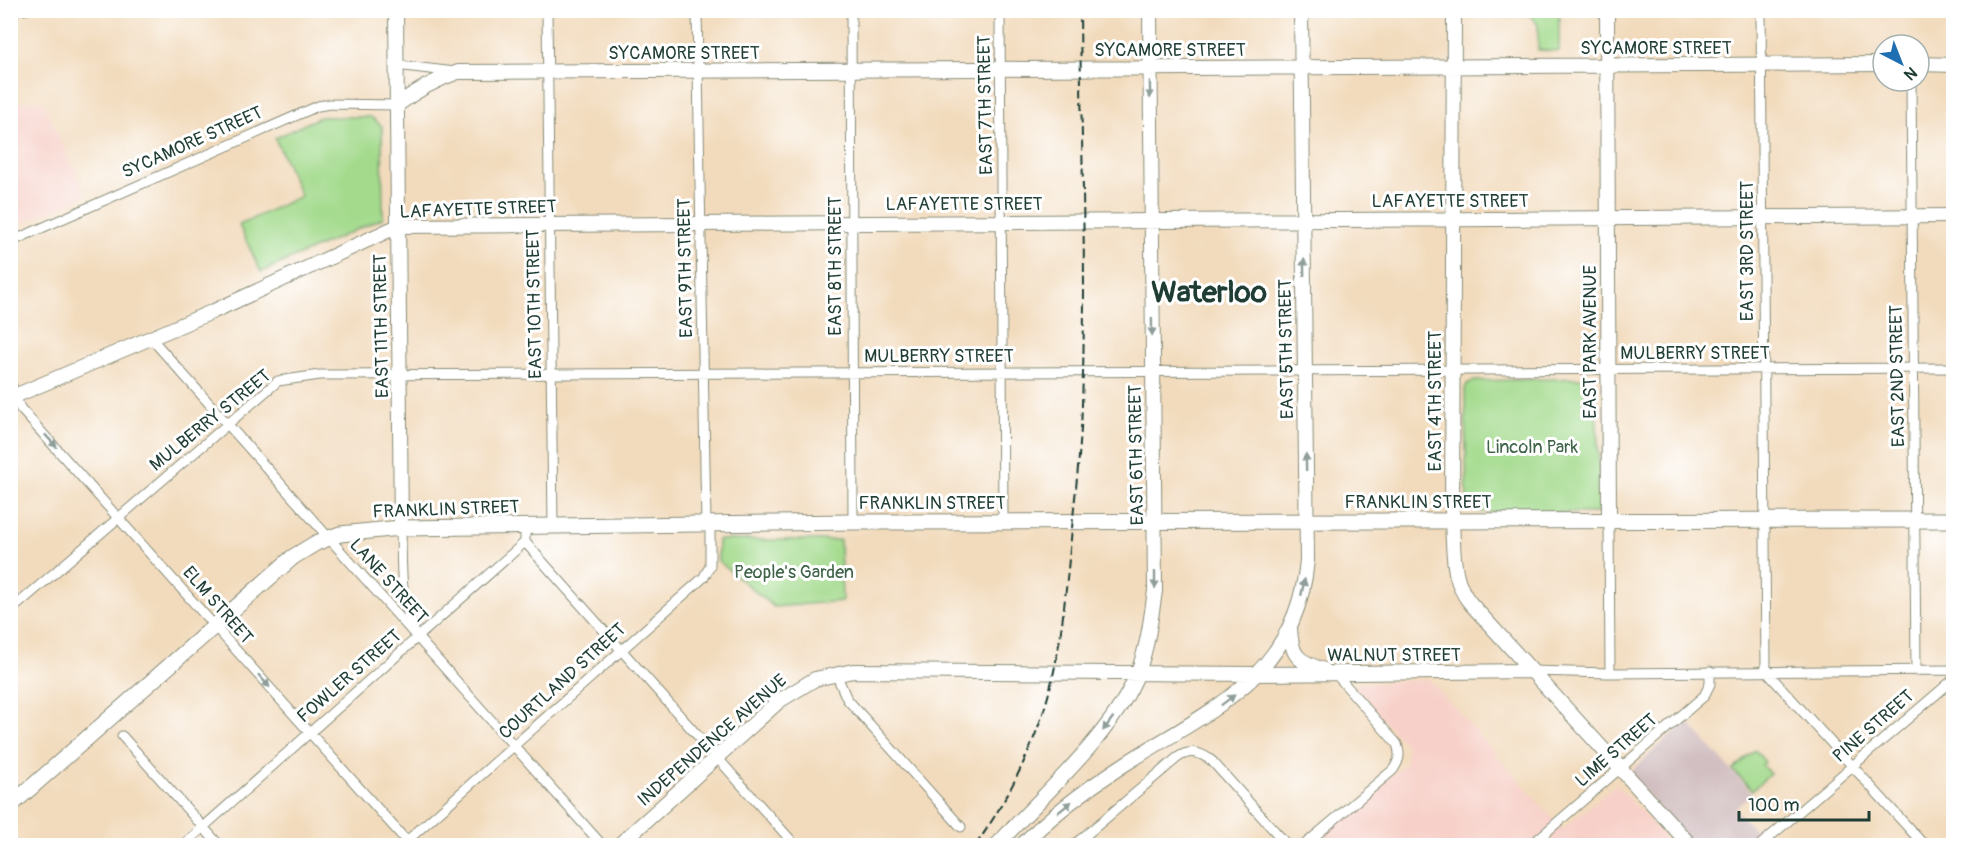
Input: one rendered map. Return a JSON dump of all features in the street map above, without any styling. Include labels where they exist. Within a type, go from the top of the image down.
[{"type":"main road","name":"FRANKLIN STREET","points":[[10,806],[293,557],[329,538],[352,532],[401,528],[853,522],[1953,520]]},
{"type":"street","name":"EAST 11TH STREET","points":[[396,10],[403,598],[405,610],[417,637]]},
{"type":"street","name":"EAST 10TH STREET","points":[[547,10],[553,526]]},
{"type":"street","name":"EAST 9TH STREET","points":[[697,10],[708,525]]},
{"type":"street","name":"EAST 8TH STREET","points":[[851,10],[853,522]]},
{"type":"street","name":"EAST 7TH STREET","points":[[1000,10],[1003,523]]},
{"type":"street","name":"EAST 6TH STREET","points":[[996,846],[1099,735],[1119,708],[1138,674],[1149,636],[1155,591],[1150,10]]},
{"type":"street","name":"EAST 5TH STREET","points":[[1021,846],[1076,797],[1125,763],[1214,709],[1242,688],[1280,646],[1298,607],[1305,577],[1306,521],[1301,10]]},
{"type":"street","name":"EAST 4TH STREET","points":[[1454,10],[1452,522],[1456,574],[1461,592],[1691,846]]},
{"type":"street","name":"EAST PARK AVENUE","points":[[1607,10],[1610,673]]},
{"type":"street","name":"EAST 3RD STREET","points":[[1761,10],[1766,671]]},
{"type":"street","name":"SYCAMORE STREET","points":[[396,65],[458,72],[1871,64]]},
{"type":"street","points":[[1931,64],[1953,65]]},
{"type":"street","name":"SYCAMORE STREET","points":[[10,242],[318,106],[330,104],[397,105],[418,89],[458,72]]},
{"type":"street","name":"EAST 2ND STREET","points":[[1911,93],[1916,671]]},
{"type":"street","name":"LAFAYETTE STREET","points":[[13,396],[214,311],[398,226],[1953,216]]},
{"type":"street","name":"LANE STREET","points":[[150,337],[603,846]]},
{"type":"street","name":"MULBERRY STREET","points":[[10,611],[278,381],[320,375],[1953,368]]},
{"type":"street","name":"ELM STREET","points":[[10,381],[13,396],[20,408],[310,732],[406,844]]},
{"type":"street","name":"COURTLAND STREET","points":[[406,844],[708,572],[710,566],[708,525]]},
{"type":"street","points":[[525,526],[525,542],[796,846]]},
{"type":"street","name":"FOWLER STREET","points":[[182,846],[525,542]]},
{"type":"street","points":[[1290,626],[1291,642],[1300,660],[1335,673],[1397,744],[1400,752],[1400,758],[1393,770],[1303,846]]},
{"type":"street","name":"WALNUT STREET","points":[[836,674],[853,671],[1256,674],[1953,670]]},
{"type":"street","name":"LIME STREET","points":[[1530,846],[1704,696],[1710,684],[1710,671]]},
{"type":"street","points":[[1766,671],[1925,846]]},
{"type":"street","points":[[836,674],[847,699],[962,826]]},
{"type":"street","name":"INDEPENDENCE AVENUE","points":[[618,846],[780,701],[815,679],[836,674]]},
{"type":"street","name":"PINE STREET","points":[[1759,846],[1953,679]]},
{"type":"street","points":[[122,736],[220,846]]},
{"type":"street","points":[[1073,846],[1183,753],[1196,752],[1212,761],[1288,846]]},
{"type":"shaded area","points":[[42,100],[86,195],[11,228],[11,104]]},
{"type":"shaded area","points":[[1429,679],[1562,829],[1616,784],[1672,845],[1312,846],[1405,764],[1407,746],[1351,685]]},
{"type":"shaded area","points":[[1687,721],[1752,793],[1735,809],[1768,845],[1691,845],[1628,774]]},
{"type":"green space","points":[[1525,11],[1559,11],[1559,51],[1538,50],[1538,25],[1530,15],[1525,15]]},
{"type":"green space","points":[[320,117],[371,117],[382,126],[383,218],[261,272],[239,225],[301,196],[275,138]]},
{"type":"green space","name":"Lincoln Park","points":[[1588,378],[1593,382],[1595,388],[1601,505],[1598,512],[1478,512],[1467,508],[1465,389],[1467,384],[1473,381]]},
{"type":"green space","name":"People's Garden","points":[[718,540],[840,540],[842,601],[774,607],[718,561]]},
{"type":"green space","points":[[1755,750],[1765,762],[1762,765],[1770,774],[1752,790],[1733,770]]},
{"type":"railway","points":[[10,17],[44,10]]},
{"type":"railway","points":[[975,846],[996,815],[1014,782],[1037,731],[1049,692],[1062,627],[1078,472],[1082,404],[1084,257],[1080,10]]},
{"type":"district","name":"Waterloo","points":[[1209,292]]}]
